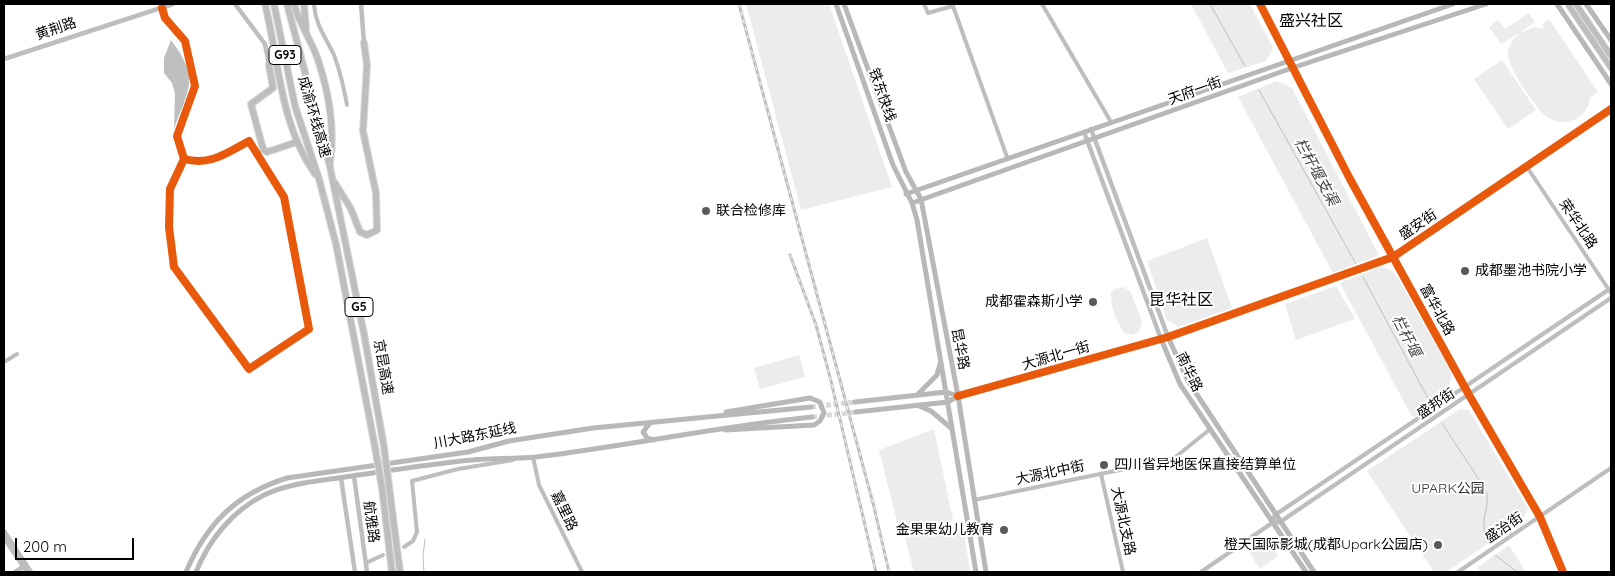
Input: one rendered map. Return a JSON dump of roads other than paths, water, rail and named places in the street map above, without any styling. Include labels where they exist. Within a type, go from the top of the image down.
[{"type":"highway","name":"G5","points":[[265,4],[276,65],[297,142],[303,157],[319,179]]},
{"type":"highway","name":"成渝环线高速","points":[[274,4],[295,106],[319,179]]},
{"type":"highway","points":[[287,4],[330,167]]},
{"type":"highway","name":"G5","points":[[294,4],[298,19],[318,60],[333,123],[330,167]]},
{"type":"highway","name":"G93","points":[[304,4],[304,22],[310,43]]},
{"type":"highway","points":[[1576,4],[1611,56]]},
{"type":"highway","points":[[1566,5],[1611,68]]},
{"type":"highway","points":[[332,179],[351,209],[360,232],[367,235],[377,230],[376,193],[363,131],[366,65],[364,43]]},
{"type":"highway","points":[[269,65],[273,88],[251,104],[263,148],[267,152],[272,152],[297,142]]},
{"type":"highway","name":"京昆高速","points":[[330,167],[364,334],[384,447],[400,572]]},
{"type":"highway","name":"京昆高速","points":[[319,179],[340,263],[375,447],[392,572]]},
{"type":"main road","name":"铁东快线","points":[[836,4],[843,17],[893,165],[906,194]]},
{"type":"main road","name":"铁东快线","points":[[844,4],[906,172],[916,190]]},
{"type":"main road","name":"天府一街","points":[[906,194],[1007,157],[1453,4]]},
{"type":"main road","name":"天府一街","points":[[912,203],[1292,68],[1486,4]]},
{"type":"main road","points":[[1557,4],[1611,84]]},
{"type":"main road","points":[[1586,4],[1611,40]]},
{"type":"main road","points":[[1563,13],[1566,5]]},
{"type":"main road","name":"昆华路","points":[[916,190],[920,199],[958,396],[986,572]]},
{"type":"main road","name":"昆华路","points":[[906,194],[912,203],[917,220],[976,572]]},
{"type":"main road","name":"南华路","points":[[1168,336],[1188,381],[1314,572]]},
{"type":"main road","name":"南华路","points":[[1161,339],[1180,384],[1209,430],[1306,572]]},
{"type":"main road","points":[[917,395],[937,375],[940,363]]},
{"type":"main road","points":[[855,402],[946,392],[958,396]]},
{"type":"main road","points":[[856,412],[948,402],[958,396]]},
{"type":"main road","points":[[704,417],[810,398],[820,402],[824,409],[823,418],[814,425],[707,431]]},
{"type":"main road","points":[[919,406],[946,422],[952,430]]},
{"type":"main road","name":"川大路东延线","points":[[186,572],[195,551],[211,526],[242,499],[266,485],[314,472],[468,452],[509,441],[592,428],[811,407]]},
{"type":"main road","name":"川大路东延线","points":[[196,572],[203,555],[218,532],[247,506],[264,495],[290,486],[474,460],[534,457],[656,441],[748,423],[812,417]]},
{"type":"main road","points":[[652,422],[646,425],[643,432],[646,438],[656,441]]},
{"type":"street","name":"黄荆路","points":[[4,59],[173,4]]},
{"type":"street","points":[[235,4],[265,44],[269,65]]},
{"type":"street","points":[[314,4],[319,28],[342,78],[347,105]]},
{"type":"street","points":[[361,4],[364,43]]},
{"type":"street","points":[[924,4],[928,13],[953,6],[1007,157]]},
{"type":"street","points":[[1042,4],[1111,122]]},
{"type":"street","points":[[1260,4],[1288,60]]},
{"type":"street","points":[[162,8],[165,18],[184,40],[196,86],[177,136],[184,159],[170,189],[169,227],[174,267],[249,369],[309,329],[284,197],[249,141],[216,160],[196,162],[184,159]]},
{"type":"street","name":"富华北路","points":[[1288,60],[1465,388],[1540,517],[1563,572]]},
{"type":"street","name":"盛安街","points":[[1161,339],[1393,257],[1611,110]]},
{"type":"street","points":[[1091,129],[1168,336]]},
{"type":"street","name":"南华路","points":[[1084,132],[1161,339]]},
{"type":"street","name":"荣华北路","points":[[1527,168],[1611,290]]},
{"type":"street","name":"盛邦街","points":[[1275,515],[1611,290]]},
{"type":"street","name":"盛邦街","points":[[1272,523],[1280,522],[1611,298]]},
{"type":"street","name":"大源北一街","points":[[958,396],[1161,339]]},
{"type":"street","points":[[4,362],[17,354]]},
{"type":"street","name":"大源北中街","points":[[974,500],[1173,460],[1209,430]]},
{"type":"street","points":[[404,547],[413,541],[417,532],[412,481],[458,469],[534,457]]},
{"type":"street","name":"嘉里路","points":[[534,457],[539,485],[582,572]]},
{"type":"street","name":"盛治街","points":[[1458,572],[1611,468]]},
{"type":"street","name":"大源北支路","points":[[1101,474],[1122,572]]},
{"type":"street","name":"航雅路","points":[[354,476],[367,572]]},
{"type":"street","name":"航雅路","points":[[341,478],[355,572]]},
{"type":"street","points":[[1201,572],[1272,523],[1275,515]]},
{"type":"street","points":[[4,531],[32,572]]},
{"type":"street","points":[[4,538],[27,572]]},
{"type":"street","points":[[366,563],[383,555]]},
{"type":"street","points":[[15,572],[24,567]]},
{"type":"waterway","name":"栏杆堰","points":[[1210,4],[1245,66]]},
{"type":"waterway","name":"栏杆堰支渠","points":[[1259,90],[1356,264]]},
{"type":"waterway","name":"栏杆堰","points":[[1363,277],[1431,404]]},
{"type":"waterway","name":"栏杆堰","points":[[1442,423],[1487,494],[1484,527],[1488,543]]},
{"type":"waterway","points":[[424,572],[425,539]]},
{"type":"waterway","name":"栏杆堰","points":[[1495,555],[1517,572]]},
{"type":"tunnel","points":[[811,407],[855,402]]},
{"type":"tunnel","points":[[812,417],[856,412]]},
{"type":"railway","points":[[739,4],[874,507],[889,572]]},
{"type":"railway","points":[[790,255],[816,325],[876,572]]},
{"type":"place","name":"联合检修库","points":[[706,211]]},
{"type":"place","name":"成都墨池书院小学","points":[[1465,271]]},
{"type":"place","name":"成都霍森斯小学","points":[[1093,302]]},
{"type":"place","name":"四川省异地医保直接结算单位","points":[[1104,465]]},
{"type":"place","name":"金果果幼儿教育","points":[[1004,530]]},
{"type":"place","name":"橙天国际影城(成都Upark公园店)","points":[[1438,545]]},
{"type":"district","name":"盛兴社区","points":[[1311,21]]},
{"type":"district","name":"昆华社区","points":[[1181,300]]},
{"type":"park label","name":"UPARK公园","points":[[1448,489]]}]
